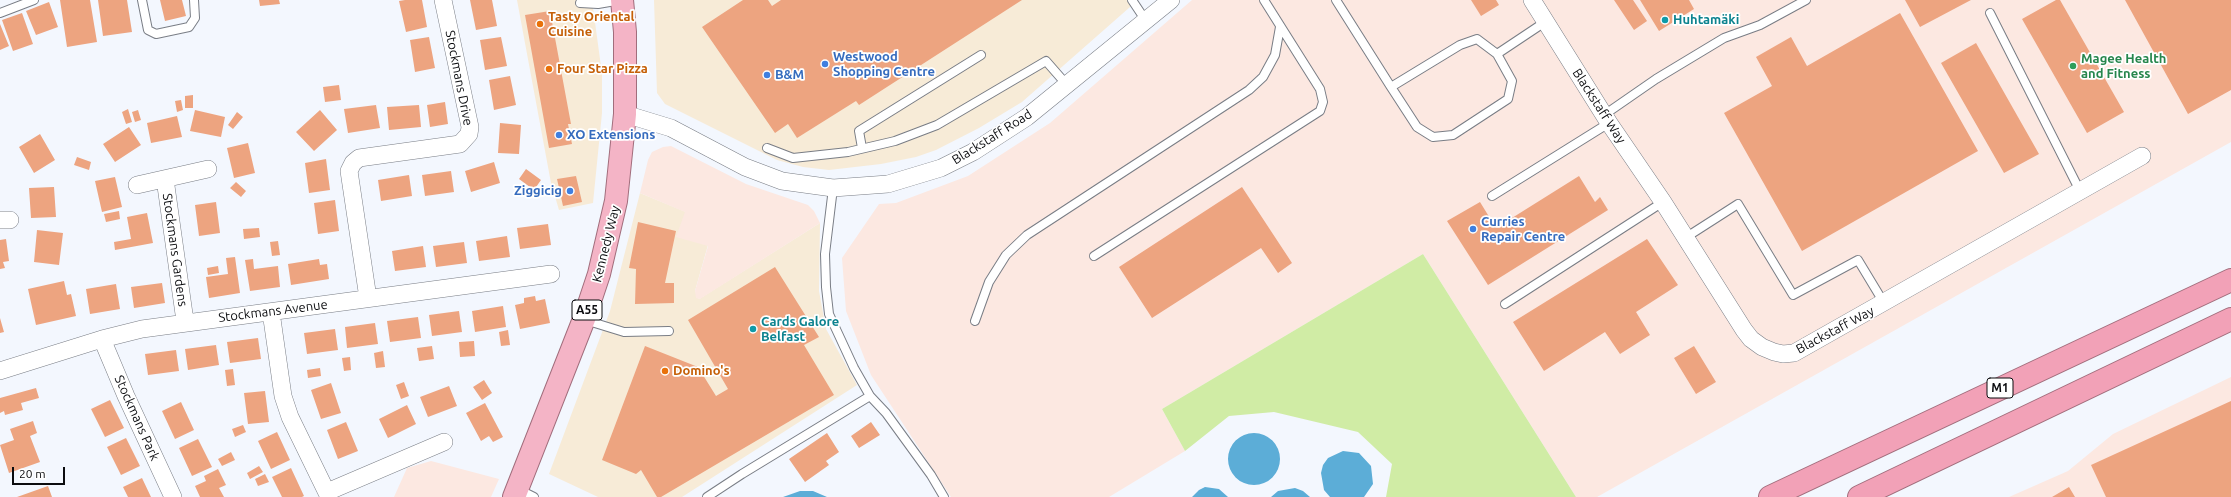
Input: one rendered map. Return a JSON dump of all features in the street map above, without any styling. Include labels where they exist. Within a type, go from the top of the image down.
[{"type":"highway","name":"Kennedy Way","points":[[522,494],[599,274],[616,201],[625,114],[625,32],[622,0]]},
{"type":"highway","name":"M1","points":[[1770,497],[2231,280]]},
{"type":"highway","points":[[1859,497],[2231,319]]},
{"type":"street","name":"Stockmans Drive","points":[[368,298],[349,171],[353,163],[359,158],[460,144],[469,134],[470,127],[443,0]]},
{"type":"street","name":"Blackstaff Road","points":[[625,114],[672,128],[745,167],[782,181],[832,188],[888,184],[941,168],[973,152],[1027,117],[1171,0]]},
{"type":"street","name":"Blackstaff Way","points":[[1532,0],[1606,119],[1663,202],[1751,340],[1762,348],[1774,352],[1783,354],[1794,353],[2142,156]]},
{"type":"street","points":[[137,185],[208,170]]},
{"type":"street","name":"Stockmans Gardens","points":[[165,179],[185,321]]},
{"type":"street","name":"Stockmans Avenue","points":[[0,371],[102,339],[142,329],[185,321],[271,312],[551,274]]},
{"type":"street","points":[[271,312],[283,396],[290,417],[328,495],[444,442]]},
{"type":"street","name":"Stockmans Park","points":[[102,339],[126,396],[173,497]]},
{"type":"lane","points":[[0,13],[34,0]]},
{"type":"lane","points":[[142,0],[148,30],[156,34],[189,27],[195,18],[194,0]]},
{"type":"lane","points":[[580,3],[598,4],[622,0]]},
{"type":"lane","points":[[1132,0],[1146,21]]},
{"type":"lane","points":[[1094,256],[1320,111],[1323,102],[1320,89],[1264,0]]},
{"type":"lane","points":[[1336,0],[1391,87],[1417,128],[1433,137],[1453,136],[1508,98],[1512,81],[1497,54],[1477,39],[1466,43],[1391,87]]},
{"type":"lane","points":[[1492,196],[1606,119],[1656,79],[1724,38],[1760,25],[1806,0]]},
{"type":"lane","points":[[1990,13],[2080,191]]},
{"type":"lane","points":[[1497,54],[1545,22]]},
{"type":"lane","points":[[975,321],[989,282],[1006,255],[1027,235],[1249,90],[1263,77],[1275,55],[1280,27]]},
{"type":"lane","points":[[862,148],[859,131],[981,55]]},
{"type":"lane","points":[[767,148],[793,158],[817,156],[895,141],[938,125],[1046,61],[1067,85]]},
{"type":"lane","points":[[832,188],[825,254],[829,314],[854,368],[870,396],[886,413],[931,475],[944,497]]},
{"type":"lane","points":[[1505,304],[1663,202]]},
{"type":"lane","points":[[1685,238],[1738,204],[1793,295],[1858,260],[1884,303]]},
{"type":"lane","points":[[584,319],[624,332],[669,331]]},
{"type":"lane","points":[[707,497],[870,396]]},
{"type":"shaded area","points":[[517,0],[592,0],[602,74],[602,113],[593,203],[559,210],[551,183]]},
{"type":"shaded area","points":[[654,0],[1138,0],[1022,102],[979,128],[936,150],[916,157],[881,164],[829,170],[803,167],[777,160],[665,104],[657,93]]},
{"type":"shaded area","points":[[1192,0],[2231,0],[2231,142],[1597,497],[1576,497],[1423,254],[1162,409],[1185,451],[1109,497],[951,497],[871,375],[846,311],[842,258],[879,204],[896,203],[968,176],[1050,123]]},
{"type":"shaded area","points":[[671,146],[746,184],[808,205],[814,211],[820,223],[700,299],[696,298],[695,291],[708,246],[676,237],[685,212],[640,193],[648,160],[652,152],[663,147]]},
{"type":"shaded area","points":[[640,193],[686,212],[708,245],[695,291],[699,299],[820,223],[819,291],[826,329],[857,385],[682,497],[598,497],[549,474],[610,311]]},
{"type":"shaded area","points":[[2231,377],[2231,497],[2009,497],[2068,471],[2113,434]]},
{"type":"shaded area","points":[[431,461],[499,479],[491,497],[394,497],[407,468]]},
{"type":"green space","points":[[1423,254],[1576,497],[1386,497],[1392,464],[1358,432],[1274,412],[1229,416],[1185,451],[1162,409]]},
{"type":"water","points":[[1249,433],[1259,433],[1273,440],[1280,454],[1280,464],[1273,478],[1259,485],[1249,485],[1239,481],[1232,474],[1228,464],[1228,454],[1232,444],[1239,437]]},
{"type":"water","points":[[1343,451],[1359,453],[1371,466],[1373,484],[1364,497],[1330,497],[1324,490],[1321,473],[1323,465],[1328,458]]},
{"type":"water","points":[[1205,487],[1219,489],[1228,497],[1192,497],[1199,490]]},
{"type":"water","points":[[1295,488],[1303,491],[1310,497],[1271,497],[1278,491]]},
{"type":"water","points":[[800,491],[813,491],[827,497],[783,497]]},
{"type":"building","points":[[60,0],[90,0],[97,42],[67,47]]},
{"type":"building","points":[[98,0],[127,0],[132,32],[103,36]]},
{"type":"building","points":[[160,0],[182,0],[186,16],[165,21]]},
{"type":"building","points":[[259,0],[279,0],[280,4],[260,6]]},
{"type":"building","points":[[422,0],[427,27],[406,32],[399,1]]},
{"type":"building","points":[[470,0],[492,0],[497,26],[476,30]]},
{"type":"building","name":"Westwood Shopping Centre","points":[[743,0],[768,0],[772,6],[781,0],[1022,0],[859,105],[856,101],[797,138],[788,124],[775,133],[702,27]]},
{"type":"building","points":[[1471,0],[1496,0],[1499,5],[1481,16]]},
{"type":"building","name":"Huhtamäki","points":[[1614,0],[1633,0],[1647,21],[1634,30]]},
{"type":"building","name":"Huhtamäki","points":[[1640,0],[1689,0],[1694,9],[1659,31]]},
{"type":"building","points":[[1905,0],[1971,0],[1920,27]]},
{"type":"building","name":"Magee Health and Fitness","points":[[2056,0],[2060,0],[2124,112],[2087,133],[2022,19]]},
{"type":"building","points":[[2125,0],[2231,0],[2231,90],[2188,114]]},
{"type":"building","points":[[49,2],[58,27],[36,35],[26,11]]},
{"type":"building","points":[[550,11],[571,124],[568,124],[572,144],[549,148],[525,15]]},
{"type":"building","points":[[22,13],[33,44],[13,51],[2,20]]},
{"type":"building","points":[[1900,13],[1978,151],[1802,251],[1724,113],[1772,86],[1756,57],[1791,37],[1807,66]]},
{"type":"building","points":[[0,24],[9,46],[0,50]]},
{"type":"building","points":[[429,37],[435,68],[415,72],[410,40]]},
{"type":"building","points":[[501,37],[507,66],[485,70],[480,40]]},
{"type":"building","points":[[1976,43],[2039,154],[2004,173],[1941,63]]},
{"type":"building","points":[[510,76],[516,105],[494,110],[489,80]]},
{"type":"building","points":[[339,85],[341,100],[325,102],[323,87]]},
{"type":"building","points":[[193,95],[193,108],[185,108],[185,96]]},
{"type":"building","points":[[181,100],[183,110],[177,112],[175,101]]},
{"type":"building","points":[[445,102],[448,124],[430,127],[427,105]]},
{"type":"building","points":[[376,105],[380,128],[348,133],[344,109]]},
{"type":"building","points":[[419,105],[421,127],[389,130],[387,107]]},
{"type":"building","points":[[128,109],[132,122],[126,124],[122,112]]},
{"type":"building","points":[[138,110],[141,120],[135,122],[132,112]]},
{"type":"building","points":[[195,110],[225,117],[221,137],[190,131]]},
{"type":"building","points":[[320,110],[337,130],[314,151],[296,132]]},
{"type":"building","points":[[237,112],[243,117],[233,129],[228,125]]},
{"type":"building","points":[[177,116],[182,137],[151,143],[147,123]]},
{"type":"building","points":[[500,123],[521,125],[519,154],[498,153]]},
{"type":"building","points":[[129,127],[141,145],[115,162],[103,144]]},
{"type":"building","points":[[40,134],[55,160],[34,173],[19,147]]},
{"type":"building","points":[[248,143],[255,173],[234,178],[227,148]]},
{"type":"building","points":[[77,157],[91,162],[89,170],[74,165]]},
{"type":"building","points":[[326,159],[330,190],[309,193],[305,163]]},
{"type":"building","points":[[494,162],[500,183],[471,192],[465,171]]},
{"type":"building","points":[[526,169],[541,180],[534,190],[519,179]]},
{"type":"building","points":[[451,171],[454,192],[425,196],[422,175]]},
{"type":"building","points":[[409,175],[412,196],[381,201],[378,180]]},
{"type":"building","name":"Ziggicig","points":[[576,176],[582,202],[563,206],[557,179]]},
{"type":"building","points":[[1579,176],[1595,202],[1600,197],[1608,210],[1488,285],[1447,221],[1480,202],[1496,228]]},
{"type":"building","points":[[115,177],[122,207],[102,212],[95,181]]},
{"type":"building","points":[[236,182],[246,191],[241,197],[230,188]]},
{"type":"building","points":[[54,187],[56,217],[31,218],[29,188]]},
{"type":"building","points":[[1242,187],[1292,263],[1278,273],[1261,248],[1152,318],[1119,267]]},
{"type":"building","points":[[335,200],[339,231],[318,234],[314,203]]},
{"type":"building","points":[[216,202],[220,233],[199,236],[195,205]]},
{"type":"building","points":[[119,211],[120,219],[106,222],[104,214]]},
{"type":"building","points":[[147,213],[153,243],[115,250],[114,242],[131,239],[127,217]]},
{"type":"building","points":[[638,222],[676,231],[665,283],[674,283],[674,303],[635,304],[636,269],[629,268]]},
{"type":"building","points":[[548,224],[551,245],[520,249],[517,228]]},
{"type":"building","points":[[259,228],[260,237],[244,239],[243,229]]},
{"type":"building","points":[[37,230],[63,233],[59,265],[34,262]]},
{"type":"building","points":[[507,236],[510,257],[479,261],[476,241]]},
{"type":"building","points":[[6,239],[9,261],[3,262],[5,268],[0,269],[0,240]]},
{"type":"building","points":[[1647,239],[1678,285],[1636,312],[1650,335],[1620,354],[1605,332],[1544,371],[1513,322]]},
{"type":"building","points":[[278,241],[280,255],[272,256],[270,242]]},
{"type":"building","points":[[464,242],[467,263],[436,267],[433,246]]},
{"type":"building","points":[[423,246],[426,267],[395,271],[392,251]]},
{"type":"building","points":[[235,257],[240,293],[209,298],[206,277],[228,274],[226,258]]},
{"type":"building","points":[[253,259],[254,269],[278,266],[280,287],[250,291],[245,260]]},
{"type":"building","points":[[319,259],[320,265],[327,264],[329,279],[291,285],[288,264]]},
{"type":"building","points":[[218,266],[219,273],[208,275],[207,268]]},
{"type":"building","points":[[775,267],[819,337],[804,345],[834,395],[661,497],[657,497],[641,470],[636,474],[602,460],[645,346],[698,367],[716,396],[728,389],[688,320]]},
{"type":"building","points":[[64,281],[67,295],[71,294],[76,316],[36,325],[28,289]]},
{"type":"building","points":[[162,283],[165,303],[134,308],[131,287]]},
{"type":"building","points":[[116,284],[120,309],[90,314],[86,289]]},
{"type":"building","points":[[535,296],[536,301],[545,299],[550,323],[520,329],[515,305],[524,303],[524,298]]},
{"type":"building","points":[[503,306],[506,327],[475,332],[472,311]]},
{"type":"building","points":[[459,311],[462,332],[432,336],[429,315]]},
{"type":"building","points":[[418,317],[421,338],[390,342],[387,321]]},
{"type":"building","points":[[0,318],[4,332],[0,333]]},
{"type":"building","points":[[375,323],[378,344],[347,348],[345,327]]},
{"type":"building","points":[[335,329],[338,350],[307,354],[304,333]]},
{"type":"building","points":[[508,330],[510,345],[501,346],[499,332]]},
{"type":"building","points":[[258,338],[261,359],[230,363],[227,342]]},
{"type":"building","points":[[474,341],[475,356],[460,357],[459,342]]},
{"type":"building","points":[[216,345],[219,365],[188,370],[185,349]]},
{"type":"building","points":[[432,346],[434,359],[419,361],[417,348]]},
{"type":"building","points":[[1694,346],[1716,382],[1696,394],[1674,358]]},
{"type":"building","points":[[176,350],[179,371],[148,375],[145,354]]},
{"type":"building","points":[[383,351],[385,367],[376,368],[374,353]]},
{"type":"building","points":[[350,357],[351,370],[344,371],[342,358]]},
{"type":"building","points":[[320,368],[321,376],[308,378],[307,370]]},
{"type":"building","points":[[233,369],[235,385],[227,386],[225,370]]},
{"type":"building","points":[[484,380],[492,393],[482,400],[473,387]]},
{"type":"building","points":[[404,382],[409,396],[401,399],[396,385]]},
{"type":"building","points":[[331,383],[341,413],[321,419],[311,390]]},
{"type":"building","points":[[449,386],[457,406],[428,417],[420,397]]},
{"type":"building","points":[[36,388],[39,398],[21,403],[23,410],[5,415],[4,411],[0,413],[0,398]]},
{"type":"building","points":[[265,391],[269,422],[248,424],[244,393]]},
{"type":"building","points":[[110,400],[124,428],[105,437],[91,409]]},
{"type":"building","points":[[2231,401],[2231,497],[2106,497],[2091,465]]},
{"type":"building","points":[[181,402],[194,430],[175,439],[162,411]]},
{"type":"building","points":[[485,403],[503,437],[493,442],[489,436],[481,441],[466,413]]},
{"type":"building","points":[[407,405],[416,424],[388,438],[379,419]]},
{"type":"building","points":[[33,421],[37,433],[30,436],[40,462],[9,473],[0,445],[14,440],[10,429]]},
{"type":"building","points":[[346,422],[358,451],[338,459],[327,430]]},
{"type":"building","points":[[871,422],[880,435],[859,448],[851,436]]},
{"type":"building","points":[[243,425],[246,432],[235,437],[232,429]]},
{"type":"building","points":[[277,432],[290,460],[271,469],[258,441]]},
{"type":"building","points":[[827,433],[839,452],[826,461],[829,465],[805,482],[789,459]]},
{"type":"building","points":[[126,438],[140,466],[121,475],[107,447]]},
{"type":"building","points":[[198,439],[212,467],[192,476],[179,448]]},
{"type":"building","points":[[231,452],[235,460],[222,466],[218,459]]},
{"type":"building","points":[[259,466],[263,472],[250,479],[247,473]]},
{"type":"building","points":[[291,468],[304,496],[302,497],[282,497],[272,477]]},
{"type":"building","points":[[218,469],[226,485],[219,488],[224,497],[200,497],[195,486],[206,481],[204,476]]},
{"type":"building","points":[[265,474],[269,482],[258,486],[255,479]]},
{"type":"building","points":[[142,478],[151,497],[128,497],[123,487]]},
{"type":"building","points":[[48,486],[52,497],[17,497]]},
{"type":"building","points":[[2069,487],[2075,497],[2052,497]]},
{"type":"place","name":"Huhtamäki","points":[[1665,20]]},
{"type":"place","name":"Tasty Oriental Cuisine","points":[[540,24]]},
{"type":"place","name":"Westwood Shopping Centre","points":[[825,64]]},
{"type":"place","name":"Magee Health and Fitness","points":[[2073,66]]},
{"type":"place","name":"Four Star Pizza","points":[[549,69]]},
{"type":"place","name":"B&M","points":[[767,75]]},
{"type":"place","name":"XO Extensions","points":[[559,135]]},
{"type":"place","name":"Ziggicig","points":[[570,191]]},
{"type":"place","name":"Curries Repair Centre","points":[[1473,229]]},
{"type":"place","name":"Cards Galore Belfast","points":[[753,329]]},
{"type":"place","name":"Domino's","points":[[665,371]]}]
